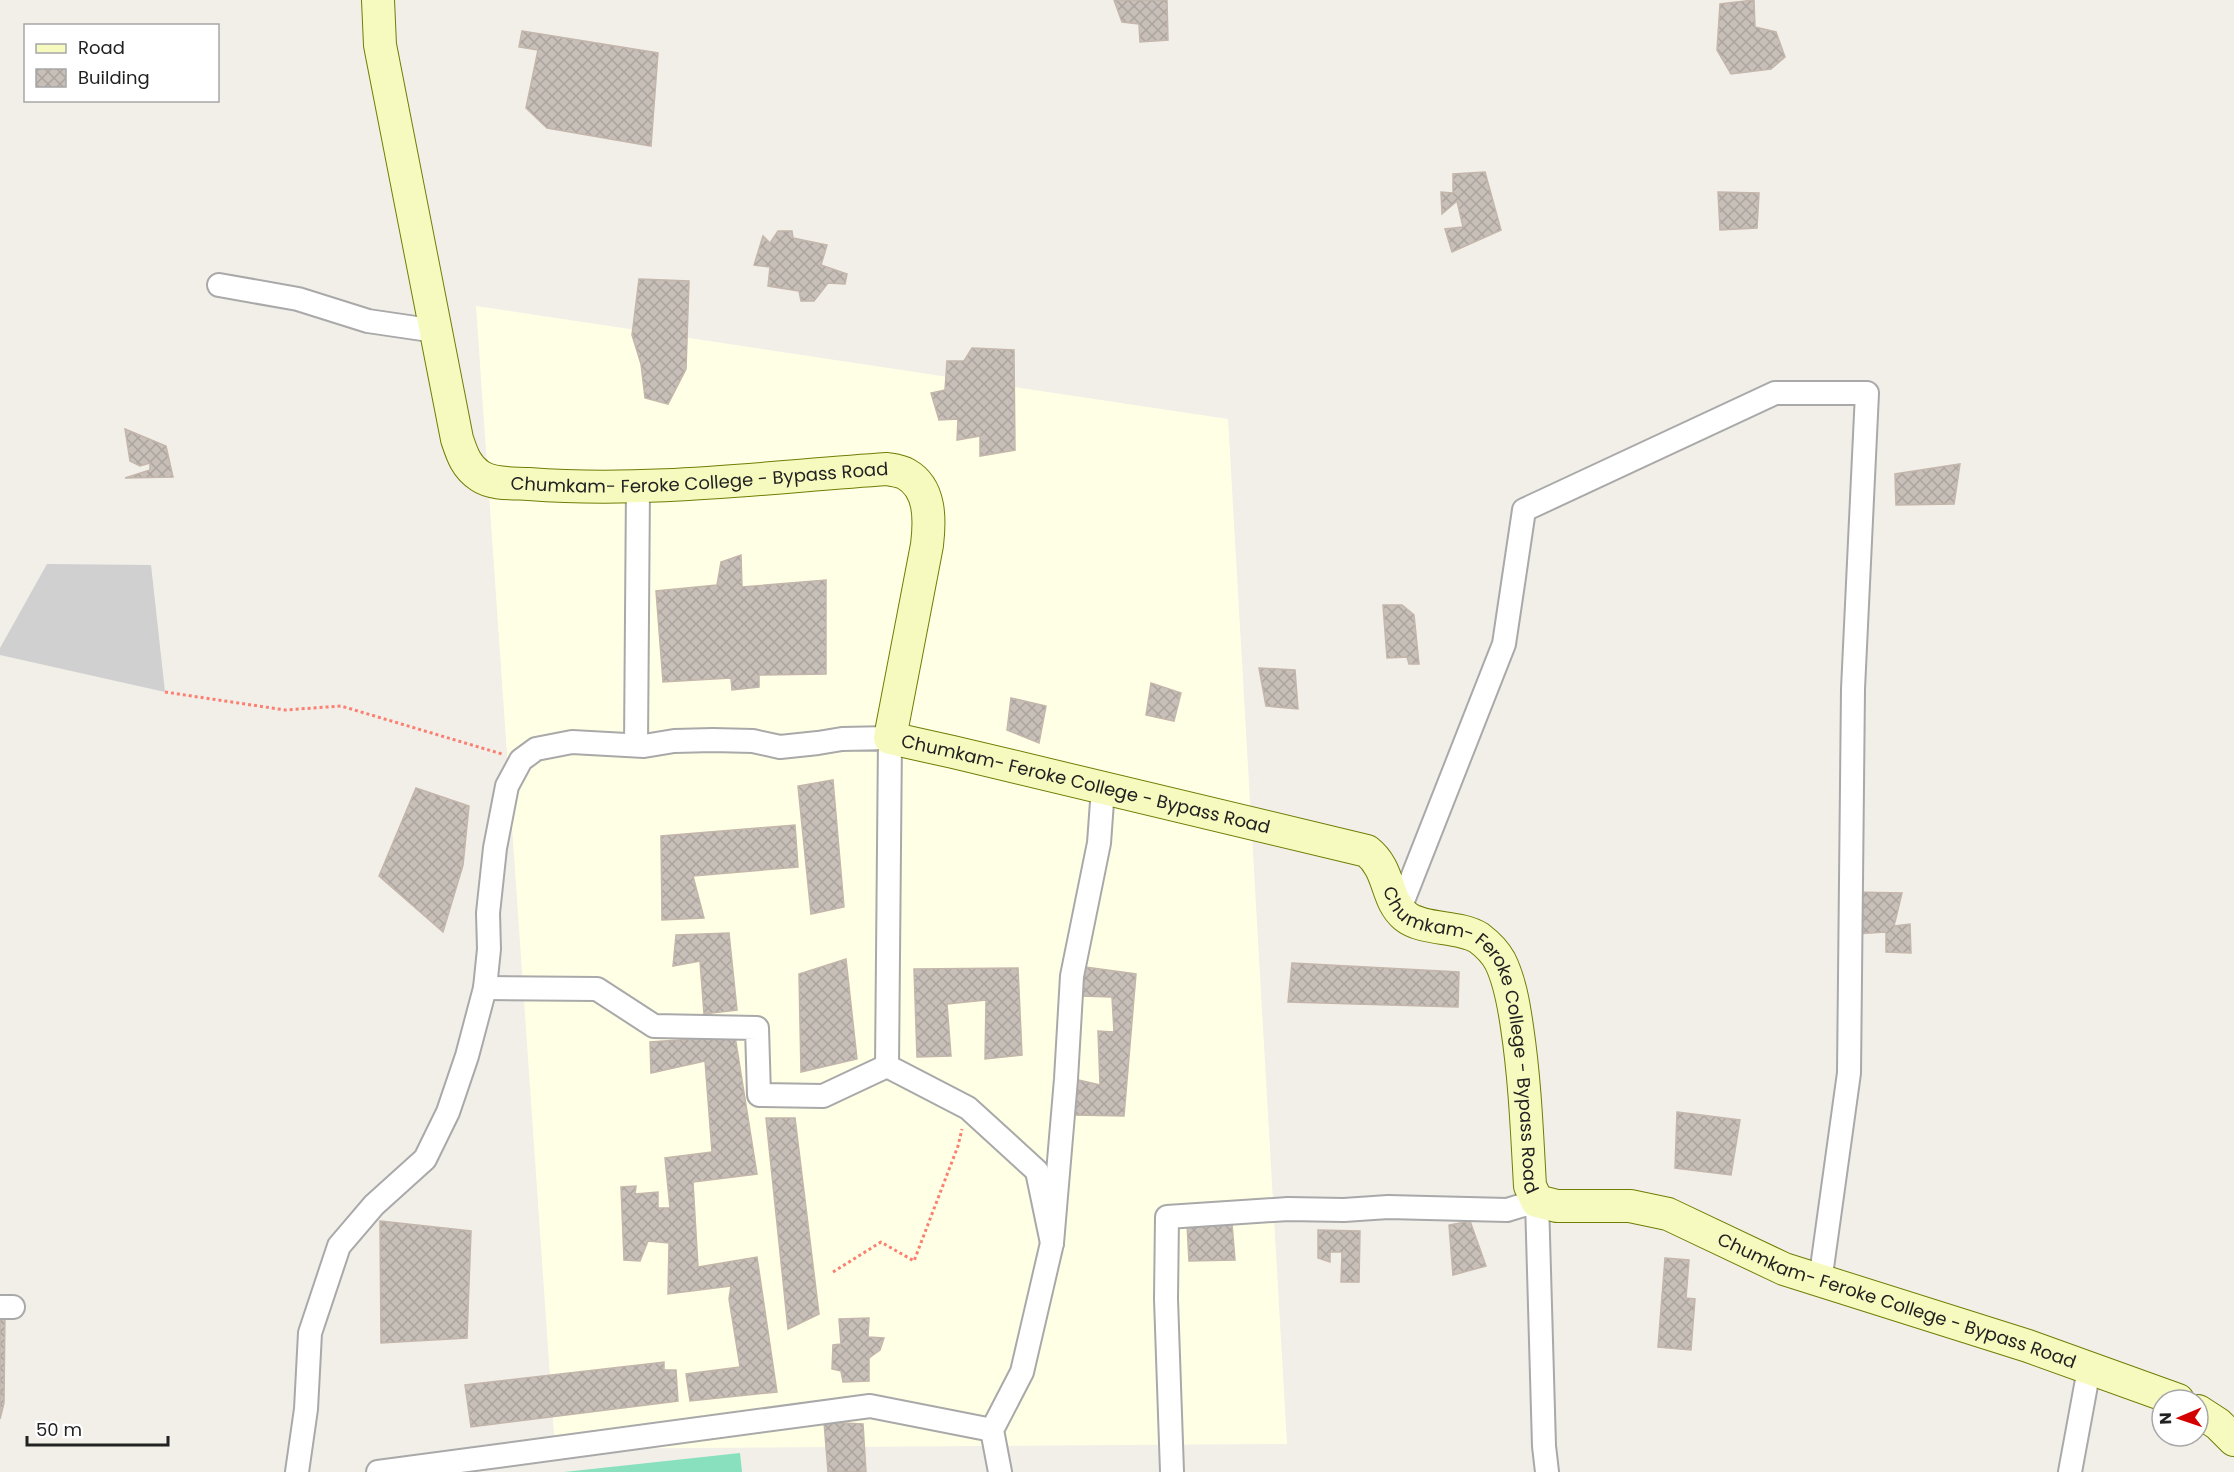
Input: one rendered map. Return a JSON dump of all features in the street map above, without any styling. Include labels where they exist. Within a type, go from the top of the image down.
[{"type":"main road","name":"Chumkam- Feroke College - Bypass Road","points":[[378,0],[380,45],[457,439],[465,463],[481,477],[500,482],[557,486],[638,486],[887,469],[907,474],[921,488],[927,504],[929,523],[927,545],[890,738],[1367,851],[1376,859],[1399,911],[1408,919],[1476,936],[1489,946],[1500,961],[1514,1009],[1520,1041],[1530,1186],[1537,1201],[1557,1206],[1630,1206],[1668,1214],[1784,1269],[2028,1346],[2150,1390]]},
{"type":"main road","points":[[2210,1419],[2234,1440]]},
{"type":"street","points":[[219,285],[298,299],[368,321],[436,331]]},
{"type":"street","points":[[1399,911],[1504,644],[1524,510],[1775,393],[1867,393],[1853,689],[1849,1073],[1820,1282]]},
{"type":"street","points":[[636,746],[638,486]]},
{"type":"street","points":[[297,1472],[306,1409],[310,1333],[317,1306],[339,1246],[374,1205],[425,1159],[448,1112],[467,1056],[485,988],[489,949],[488,913],[495,848],[507,786],[521,760],[536,749],[572,742],[644,746],[674,741],[713,740],[753,741],[780,747],[842,739],[890,738],[887,1066]]},
{"type":"street","points":[[1000,1472],[992,1430],[1022,1372],[1052,1243],[1066,1080],[1072,975],[1099,843],[1103,788]]},
{"type":"street","points":[[485,988],[597,989],[654,1026],[757,1028],[759,1095],[823,1096],[887,1066]]},
{"type":"street","points":[[887,1066],[968,1108],[1037,1171],[1052,1243]]},
{"type":"street","points":[[1172,1472],[1166,1299],[1167,1217],[1288,1209],[1344,1210],[1398,1207],[1508,1210],[1537,1201],[1544,1446],[1547,1472]]},
{"type":"street","points":[[2070,1472],[2090,1369]]},
{"type":"street","points":[[378,1472],[870,1406],[992,1430]]},
{"type":"path","points":[[165,692],[285,710],[341,706],[521,760]]},
{"type":"path","points":[[833,1272],[881,1242],[914,1261],[958,1146],[968,1108]]},
{"type":"shaded area","points":[[476,306],[1228,419],[1287,1444],[555,1449]]},
{"type":"shaded area","points":[[47,564],[151,565],[165,692],[0,655],[0,648]]},
{"type":"green space","points":[[740,1453],[742,1472],[564,1472]]},
{"type":"building","points":[[1114,0],[1167,0],[1168,40],[1140,42],[1139,24],[1122,22]]},
{"type":"building","points":[[1754,0],[1755,27],[1776,32],[1785,57],[1771,69],[1731,74],[1717,50],[1720,4]]},
{"type":"building","points":[[522,31],[658,53],[651,146],[547,128],[526,108],[538,50],[519,47]]},
{"type":"building","points":[[1485,172],[1501,230],[1452,252],[1445,229],[1463,227],[1457,201],[1442,214],[1441,192],[1453,193],[1453,174]]},
{"type":"building","points":[[1718,192],[1759,193],[1757,228],[1720,230]]},
{"type":"building","points":[[778,231],[792,231],[793,238],[827,245],[821,265],[847,274],[845,284],[828,283],[814,301],[801,301],[799,291],[768,286],[770,267],[754,265],[763,236],[770,243]]},
{"type":"building","points":[[639,279],[689,281],[686,369],[668,404],[645,398],[641,364],[632,335]]},
{"type":"building","points":[[972,348],[1014,350],[1015,450],[980,456],[980,436],[957,440],[958,419],[939,420],[931,393],[945,390],[947,361],[964,361]]},
{"type":"building","points":[[125,429],[166,446],[173,477],[125,478],[150,470],[150,463],[140,466],[130,461]]},
{"type":"building","points":[[1960,464],[1954,504],[1896,505],[1895,474]]},
{"type":"building","points":[[741,555],[742,587],[826,580],[826,674],[759,675],[759,687],[732,690],[731,678],[663,682],[656,591],[717,585],[721,562]]},
{"type":"building","points":[[1383,605],[1402,605],[1414,615],[1419,664],[1409,664],[1407,657],[1387,658]]},
{"type":"building","points":[[1259,668],[1295,670],[1298,709],[1266,706]]},
{"type":"building","points":[[1151,683],[1181,693],[1174,721],[1146,715]]},
{"type":"building","points":[[1011,698],[1046,706],[1039,743],[1007,730]]},
{"type":"building","points":[[833,780],[844,907],[811,914],[798,786]]},
{"type":"building","points":[[416,788],[469,806],[463,865],[443,932],[379,876]]},
{"type":"building","points":[[795,825],[798,867],[693,876],[704,918],[662,920],[661,836]]},
{"type":"building","points":[[1852,892],[1902,893],[1894,926],[1910,924],[1911,953],[1886,952],[1886,932],[1854,934]]},
{"type":"building","points":[[729,933],[737,1010],[704,1014],[700,961],[673,966],[676,935]]},
{"type":"building","points":[[846,959],[857,1059],[801,1072],[799,974]]},
{"type":"building","points":[[1292,963],[1459,972],[1458,1007],[1288,1002]]},
{"type":"building","points":[[1085,967],[1136,974],[1124,1116],[1074,1115],[1074,1079],[1100,1085],[1098,1031],[1114,1032],[1112,997],[1081,996]]},
{"type":"building","points":[[1018,968],[1022,1055],[985,1059],[986,1000],[947,1004],[951,1056],[917,1057],[914,969]]},
{"type":"building","points":[[735,1036],[757,1174],[693,1182],[698,1267],[757,1257],[777,1392],[690,1401],[686,1374],[740,1367],[729,1299],[731,1286],[668,1294],[669,1243],[648,1241],[640,1261],[624,1260],[621,1187],[636,1186],[635,1194],[658,1192],[658,1208],[670,1208],[665,1158],[712,1152],[705,1061],[651,1073],[650,1042]]},
{"type":"building","points":[[1677,1112],[1740,1120],[1731,1175],[1675,1168]]},
{"type":"building","points":[[766,1118],[795,1118],[819,1314],[788,1329]]},
{"type":"building","points":[[380,1221],[471,1231],[467,1338],[381,1343]]},
{"type":"building","points":[[1470,1221],[1486,1266],[1453,1275],[1449,1225]]},
{"type":"building","points":[[1187,1224],[1232,1224],[1235,1260],[1189,1261]]},
{"type":"building","points":[[1318,1230],[1360,1231],[1359,1282],[1341,1282],[1342,1252],[1330,1252],[1330,1262],[1318,1258]]},
{"type":"building","points":[[1665,1258],[1689,1260],[1686,1298],[1695,1299],[1691,1350],[1658,1347]]},
{"type":"building","points":[[0,1312],[5,1312],[4,1403],[0,1419]]},
{"type":"building","points":[[869,1318],[868,1337],[884,1338],[880,1350],[869,1358],[869,1381],[843,1382],[841,1371],[832,1369],[833,1345],[841,1344],[839,1319]]},
{"type":"building","points":[[664,1362],[664,1370],[676,1370],[678,1401],[471,1427],[465,1385]]},
{"type":"building","points":[[824,1422],[863,1424],[866,1472],[828,1472]]}]
